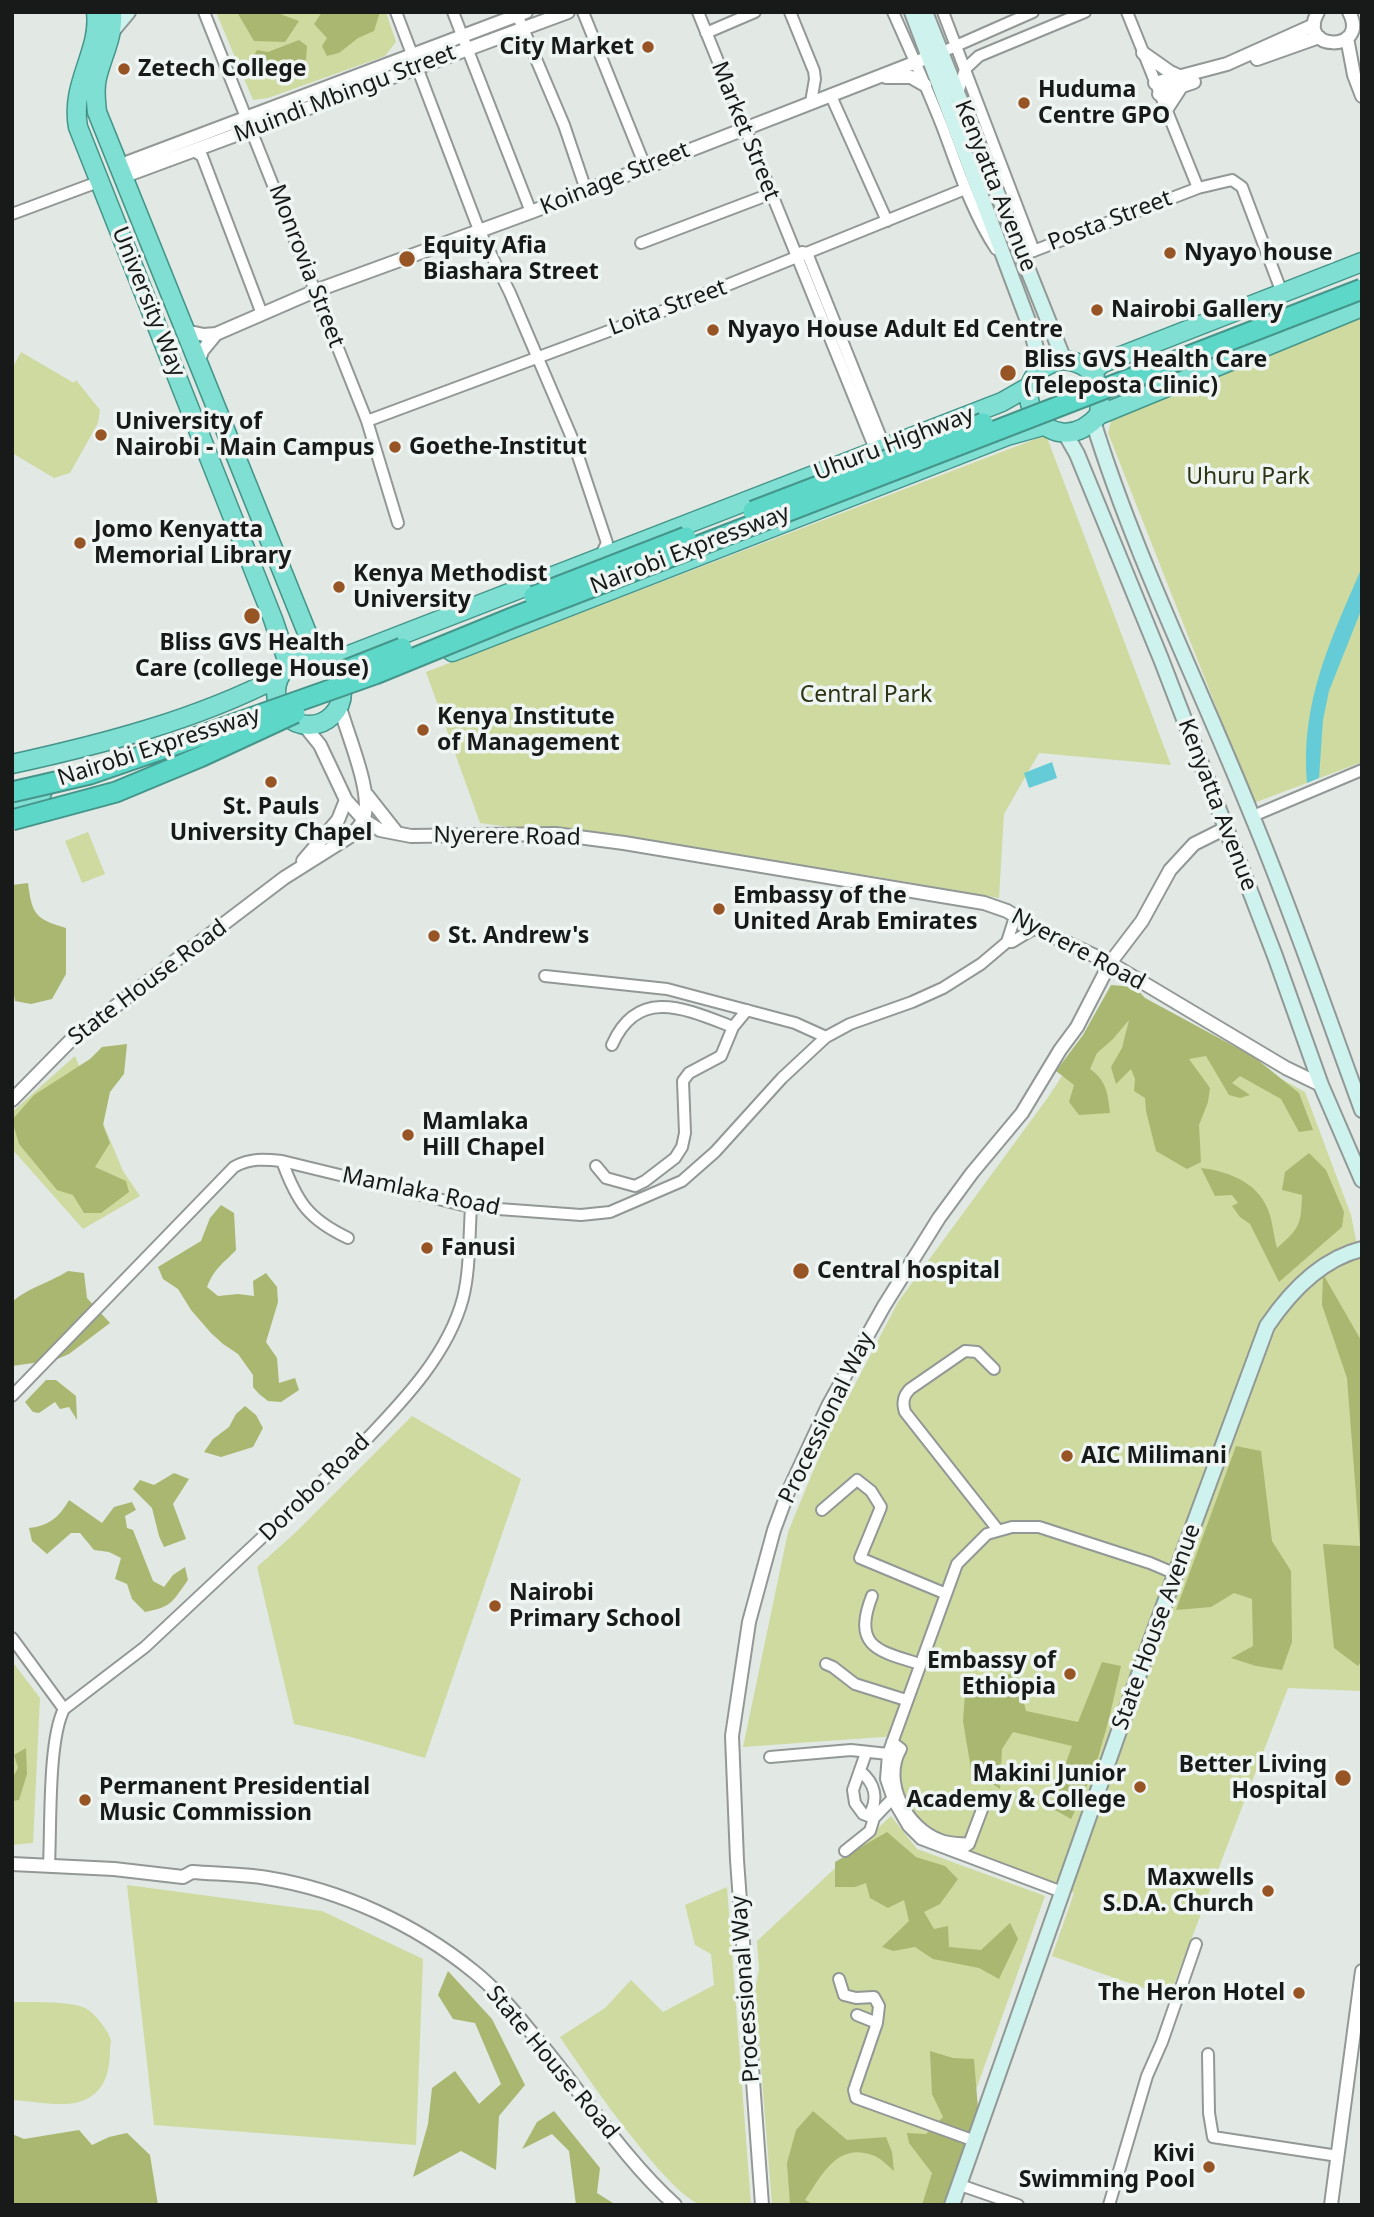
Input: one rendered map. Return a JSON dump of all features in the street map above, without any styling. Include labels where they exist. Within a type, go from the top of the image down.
[{"type":"highway","name":"University Way","points":[[96,12],[97,23],[76,96],[76,115],[99,182],[281,640],[284,671]]},
{"type":"highway","name":"University Way","points":[[112,12],[112,31],[97,79],[97,112],[322,662]]},
{"type":"highway","points":[[1091,372],[1103,363],[1362,262]]},
{"type":"highway","name":"Nairobi Expressway","points":[[12,778],[98,760],[182,731],[1362,277]]},
{"type":"highway","name":"Nairobi Expressway","points":[[12,792],[90,774],[375,674],[512,618],[1362,289]]},
{"type":"highway","points":[[1097,413],[1097,381],[1083,365],[1064,360],[1052,362],[1041,368],[1030,386],[1029,405],[1043,426],[1065,433],[1074,431],[1097,413],[1126,387],[1362,299]]},
{"type":"highway","points":[[1097,413],[1362,307]]},
{"type":"highway","name":"Uhuru Highway","points":[[322,662],[1002,402],[1030,386]]},
{"type":"highway","name":"Uhuru Highway","points":[[340,699],[1007,436],[1043,426]]},
{"type":"highway","points":[[12,764],[111,741],[172,721],[307,659],[322,662],[338,677],[340,699],[335,712],[321,723],[269,720],[12,802]]},
{"type":"highway","points":[[284,671],[276,694],[285,714],[298,723]]},
{"type":"highway","points":[[12,820],[116,792],[164,773],[265,728],[375,674]]},
{"type":"main road","points":[[112,31],[128,12]]},
{"type":"main road","name":"Kenyatta Avenue","points":[[912,12],[1031,329],[1041,368]]},
{"type":"main road","name":"Kenyatta Avenue","points":[[925,12],[928,57],[958,93],[1028,253],[1064,360]]},
{"type":"main road","name":"Kenyatta Avenue","points":[[1097,413],[1103,454],[1152,583],[1253,816],[1362,1110]]},
{"type":"main road","name":"Kenyatta Avenue","points":[[1065,433],[1077,454],[1175,695],[1275,956],[1321,1085],[1362,1180]]},
{"type":"main road","points":[[1175,695],[1196,685]]},
{"type":"main road","name":"State House Avenue","points":[[952,2205],[1267,1326],[1283,1304],[1316,1270],[1349,1252],[1362,1249]]},
{"type":"street","name":"Monrovia Street","points":[[204,12],[367,421],[398,523]]},
{"type":"street","points":[[396,12],[479,230],[510,293],[572,438],[607,543],[600,557]]},
{"type":"street","points":[[453,12],[531,212]]},
{"type":"street","name":"Muindi Mbingu Street","points":[[463,42],[523,31],[568,12]]},
{"type":"street","points":[[583,12],[645,166]]},
{"type":"street","name":"Market Street","points":[[698,12],[770,194],[799,253],[873,444],[880,449]]},
{"type":"street","points":[[706,33],[754,12]]},
{"type":"street","points":[[790,12],[814,71],[811,102]]},
{"type":"street","name":"Kenyatta Avenue","points":[[893,12],[928,57],[925,85],[965,189],[985,233],[1005,263]]},
{"type":"street","name":"Kenyatta Avenue","points":[[943,12],[1028,253]]},
{"type":"street","name":"Koinage Street","points":[[185,331],[204,335],[216,334],[315,291],[531,212],[831,96],[1033,12]]},
{"type":"street","points":[[958,93],[965,69],[979,56],[1068,15],[1086,12]]},
{"type":"street","name":"Posta Street","points":[[1128,12],[1198,188]]},
{"type":"street","points":[[520,13],[523,31],[564,125],[586,190]]},
{"type":"street","name":"Muindi Mbingu Street","points":[[120,171],[463,42],[520,13]]},
{"type":"street","points":[[1352,16],[1342,41],[1350,73],[1354,75],[1362,96]]},
{"type":"street","points":[[1013,21],[1019,39]]},
{"type":"street","points":[[1157,89],[1182,82],[1317,25],[1326,42],[1342,41]]},
{"type":"street","points":[[1143,53],[1182,82]]},
{"type":"street","points":[[876,78],[911,77],[925,85]]},
{"type":"street","points":[[1166,110],[1182,82]]},
{"type":"street","points":[[831,96],[887,221]]},
{"type":"street","name":"Muindi Mbingu Street","points":[[120,171],[194,151],[249,124]]},
{"type":"street","points":[[194,151],[202,156],[262,314]]},
{"type":"street","name":"Posta Street","points":[[1028,253],[1198,188],[1232,180],[1242,187],[1282,293]]},
{"type":"street","points":[[12,214],[99,182]]},
{"type":"street","name":"Loita Street","points":[[367,421],[667,309],[799,253],[965,189]]},
{"type":"street","points":[[641,243],[770,194]]},
{"type":"street","points":[[198,364],[202,351],[216,334]]},
{"type":"street","points":[[340,699],[367,794],[397,833]]},
{"type":"street","points":[[298,723],[320,745],[346,800],[364,820]]},
{"type":"street","points":[[1253,816],[1362,770]]},
{"type":"street","points":[[364,820],[367,794]]},
{"type":"street","name":"State House Road","points":[[290,874],[338,820],[346,800]]},
{"type":"street","name":"State House Road","points":[[12,1100],[71,1040],[290,874],[349,837],[364,820]]},
{"type":"street","name":"Nyerere Road","points":[[364,820],[380,830],[411,836],[555,834],[624,843],[984,903],[1007,911],[1035,928],[1110,963],[1286,1068],[1321,1085]]},
{"type":"street","name":"Processional Way","points":[[762,2205],[732,1736],[749,1622],[774,1530],[802,1460],[828,1406],[884,1306],[956,1195],[1022,1112],[1077,1027],[1110,963],[1142,921],[1170,870],[1182,855],[1201,839],[1226,828]]},
{"type":"street","points":[[349,837],[380,830]]},
{"type":"street","points":[[1007,942],[1016,917]]},
{"type":"street","name":"Mamlaka Road","points":[[12,1396],[234,1167],[259,1159],[282,1161],[471,1208],[599,1215],[682,1181],[715,1152],[782,1078],[827,1037],[850,1024],[943,988],[981,964],[1007,942],[1012,942],[1035,928]]},
{"type":"street","points":[[545,976],[667,989],[795,1023],[827,1037]]},
{"type":"street","points":[[611,1045],[627,1019],[653,1008],[672,1006],[685,1009],[733,1027]]},
{"type":"street","points":[[596,1166],[606,1178],[635,1186],[675,1158],[682,1147],[685,1133],[682,1081],[689,1073],[720,1056],[733,1027],[747,1010]]},
{"type":"street","points":[[282,1161],[294,1193],[303,1206],[329,1229],[348,1238]]},
{"type":"street","name":"Dorobo Road","points":[[64,1709],[145,1647],[363,1443],[394,1410],[432,1362],[457,1315],[466,1283],[471,1208]]},
{"type":"street","points":[[994,1369],[977,1352],[965,1351],[910,1389],[903,1403],[905,1412],[998,1530]]},
{"type":"street","points":[[822,1510],[857,1480],[871,1491],[881,1507],[860,1559],[944,1593]]},
{"type":"street","points":[[1062,1892],[921,1839],[908,1826],[893,1798],[886,1779],[887,1754],[944,1593],[957,1564],[987,1534],[1012,1527],[1039,1527],[1176,1574]]},
{"type":"street","points":[[872,1596],[863,1626],[870,1642],[884,1653],[920,1664]]},
{"type":"street","points":[[12,1638],[64,1709],[59,1719],[55,1744],[49,1865]]},
{"type":"street","points":[[826,1664],[855,1684],[906,1700]]},
{"type":"street","points":[[892,1742],[901,1749],[894,1762],[898,1796],[915,1822],[942,1840],[969,1844]]},
{"type":"street","points":[[770,1756],[851,1750],[887,1754]]},
{"type":"street","points":[[866,1753],[854,1782],[853,1797],[859,1810],[871,1816]]},
{"type":"street","points":[[845,1851],[870,1830],[873,1787],[860,1771]]},
{"type":"street","points":[[871,1816],[893,1798]]},
{"type":"street","points":[[958,1854],[969,1844],[986,1800]]},
{"type":"street","name":"State House Road","points":[[12,1864],[114,1869],[183,1877],[192,1872],[266,1878],[322,1891],[364,1906],[412,1930],[475,1973],[536,2037],[636,2163],[675,2205]]},
{"type":"street","points":[[1109,2205],[1147,2076],[1163,2042],[1196,1944]]},
{"type":"street","points":[[1331,2205],[1362,1971]]},
{"type":"street","points":[[839,1979],[844,1995],[856,1998],[874,1997],[879,2006],[877,2023],[853,2090],[856,2098],[975,2141]]},
{"type":"street","points":[[857,2015],[877,2023]]},
{"type":"street","points":[[1208,2054],[1209,2113],[1213,2137],[1338,2156]]},
{"type":"street","points":[[960,2185],[1018,2205]]},
{"type":"green space","points":[[216,12],[386,12],[396,42],[385,56],[268,98],[253,100]]},
{"type":"green space","points":[[237,12],[275,12],[299,21],[285,42],[254,41]]},
{"type":"green space","points":[[322,12],[380,12],[374,31],[358,38],[339,53],[327,56],[322,46],[327,38],[314,24]]},
{"type":"green space","points":[[299,40],[307,46],[306,60],[297,61],[288,71],[268,70],[253,57],[257,50],[268,52]]},
{"type":"green space","name":"Uhuru Park","points":[[1362,304],[1362,762],[1254,803],[1108,433],[1114,409]]},
{"type":"green space","points":[[21,352],[74,383],[76,380],[100,410],[98,423],[70,473],[54,478],[12,453],[12,369]]},
{"type":"green space","name":"Central Park","points":[[1046,435],[1171,765],[1039,753],[1004,814],[999,898],[872,876],[480,823],[426,672]]},
{"type":"green space","points":[[88,832],[105,874],[82,883],[65,841]]},
{"type":"green space","points":[[28,883],[31,902],[37,914],[48,922],[66,928],[66,974],[52,999],[31,1004],[15,1001],[12,982],[12,885]]},
{"type":"green space","points":[[1111,985],[1135,987],[1145,998],[1254,1057],[1299,1093],[1313,1130],[1299,1132],[1281,1099],[1240,1076],[1232,1083],[1250,1095],[1240,1098],[1229,1095],[1206,1056],[1189,1059],[1210,1088],[1199,1125],[1201,1162],[1187,1169],[1156,1151],[1145,1098],[1134,1091],[1135,1079],[1131,1069],[1116,1084],[1111,1067],[1122,1048],[1129,1020],[1097,1053],[1090,1069],[1100,1078],[1105,1088],[1110,1113],[1079,1115],[1069,1102],[1074,1085],[1056,1071],[1083,1035]]},
{"type":"green space","points":[[1118,989],[1305,1092],[1351,1215],[1362,1270],[1362,1691],[1288,1688],[1169,1997],[1052,1956],[1074,1893],[933,1840],[897,1803],[896,1736],[743,1747],[788,1532],[826,1440],[898,1302],[1049,1096]]},
{"type":"green space","points":[[127,1044],[124,1074],[110,1092],[103,1125],[110,1143],[95,1167],[126,1181],[129,1192],[101,1213],[84,1213],[73,1195],[57,1190],[19,1144],[12,1120],[34,1095],[90,1059],[102,1047]]},
{"type":"green space","points":[[75,1056],[123,1171],[140,1196],[83,1229],[12,1149],[12,1112]]},
{"type":"green space","points":[[1309,1153],[1326,1170],[1344,1212],[1342,1227],[1279,1282],[1250,1224],[1240,1217],[1232,1206],[1238,1203],[1232,1195],[1215,1196],[1201,1168],[1233,1176],[1252,1187],[1270,1215],[1277,1248],[1295,1230],[1301,1213],[1302,1195],[1282,1190],[1285,1172]]},
{"type":"green space","points":[[221,1205],[234,1213],[236,1250],[216,1270],[207,1287],[218,1296],[254,1296],[253,1281],[266,1273],[277,1287],[278,1302],[266,1342],[277,1358],[279,1383],[295,1378],[299,1390],[281,1402],[268,1401],[259,1394],[253,1387],[253,1375],[238,1354],[211,1333],[191,1310],[178,1289],[163,1279],[158,1267],[201,1241],[210,1218]]},
{"type":"green space","points":[[68,1271],[84,1273],[87,1298],[110,1323],[69,1354],[55,1360],[12,1366],[12,1302]]},
{"type":"green space","points":[[1323,1274],[1362,1342],[1362,1660],[1358,1666],[1334,1648],[1323,1544],[1360,1546],[1347,1378],[1322,1305]]},
{"type":"green space","points":[[46,1380],[56,1380],[76,1396],[77,1420],[69,1407],[60,1409],[55,1402],[39,1413],[33,1412],[25,1402]]},
{"type":"green space","points":[[245,1406],[256,1415],[263,1428],[253,1447],[221,1457],[204,1452],[213,1439],[229,1427],[236,1414]]},
{"type":"green space","points":[[412,1416],[521,1479],[425,1758],[294,1724],[257,1567],[295,1533]]},
{"type":"green space","points":[[1236,1446],[1261,1451],[1272,1541],[1291,1571],[1292,1642],[1282,1670],[1231,1658],[1253,1646],[1252,1599],[1234,1593],[1211,1607],[1176,1610]]},
{"type":"green space","points":[[174,1473],[189,1479],[173,1504],[186,1539],[164,1547],[152,1508],[133,1489],[140,1480],[154,1485]]},
{"type":"green space","points":[[69,1500],[102,1523],[114,1507],[132,1502],[136,1510],[125,1516],[127,1528],[133,1530],[153,1581],[164,1587],[173,1575],[185,1567],[188,1580],[174,1598],[161,1608],[145,1612],[132,1599],[127,1584],[115,1579],[121,1558],[109,1552],[94,1550],[80,1533],[71,1533],[47,1554],[32,1541],[29,1528],[52,1520]]},
{"type":"green space","points":[[12,1661],[40,1698],[33,1843],[12,1845]]},
{"type":"green space","points":[[1102,1662],[1121,1666],[1095,1768],[1071,1819],[1050,1807],[1072,1746],[1013,1732],[1002,1749],[1000,1789],[971,1769],[963,1721],[965,1694],[1016,1671],[1026,1711],[1078,1722]]},
{"type":"green space","points":[[26,1748],[27,1774],[19,1800],[12,1801],[12,1779],[18,1768],[14,1755]]},
{"type":"green space","points":[[891,1816],[917,1849],[1045,1896],[935,2205],[772,2205],[755,1990],[759,1969],[757,1941]]},
{"type":"green space","points":[[887,1832],[916,1857],[945,1866],[958,1879],[940,1904],[924,1912],[934,1929],[948,1926],[949,1947],[981,1950],[1010,1923],[1018,1939],[999,1979],[979,1968],[933,1959],[915,1947],[893,1951],[882,1947],[909,1921],[904,1900],[888,1908],[870,1898],[866,1883],[855,1887],[835,1887],[835,1862]]},
{"type":"green space","points":[[127,1885],[322,1911],[423,1959],[416,2145],[154,2125]]},
{"type":"green space","points":[[727,1887],[751,2205],[713,2206],[702,2205],[687,2197],[648,2157],[560,2037],[605,2008],[631,1980],[663,2012],[714,1985],[711,1954],[695,1945],[685,1905]]},
{"type":"green space","points":[[448,1971],[492,2019],[525,2085],[499,2116],[496,2170],[461,2151],[413,2177],[428,2124],[432,2088],[455,2071],[479,2104],[501,2084],[475,2023],[453,2019],[438,1995]]},
{"type":"green space","points":[[12,2002],[51,2002],[81,2006],[97,2018],[111,2042],[105,2080],[96,2093],[82,2101],[66,2104],[12,2100]]},
{"type":"green space","points":[[930,2051],[953,2058],[974,2059],[978,2109],[943,2205],[922,2205],[932,2173],[909,2143],[907,2133],[926,2134],[943,2117],[932,2094]]},
{"type":"green space","points":[[554,2111],[600,2168],[597,2193],[616,2205],[576,2205],[569,2151],[552,2134],[522,2149],[537,2122]]},
{"type":"green space","points":[[813,2111],[847,2140],[886,2137],[892,2152],[894,2171],[875,2156],[860,2152],[849,2153],[831,2164],[817,2181],[805,2200],[814,2205],[790,2205],[787,2163],[796,2130]]},
{"type":"green space","points":[[79,2130],[92,2145],[127,2133],[150,2155],[158,2205],[12,2205],[12,2134],[24,2139]]},
{"type":"water","points":[[1362,567],[1362,608],[1329,691],[1323,720],[1319,778],[1307,783],[1306,753],[1313,698],[1329,646]]},
{"type":"water","points":[[1052,762],[1057,778],[1029,788],[1024,773]]},
{"type":"place","name":"City Market","points":[[648,47]]},
{"type":"place","name":"Zetech College","points":[[124,69]]},
{"type":"place","name":"Huduma Centre GPO","points":[[1024,103]]},
{"type":"place","name":"Nyayo house","points":[[1170,253]]},
{"type":"place","name":"Equity Afia Biashara Street","points":[[407,259]]},
{"type":"place","name":"Nairobi Gallery","points":[[1097,310]]},
{"type":"place","name":"Nyayo House Adult Ed Centre","points":[[713,330]]},
{"type":"place","name":"Bliss GVS Health Care (Teleposta Clinic)","points":[[1008,373]]},
{"type":"place","name":"University of Nairobi - Main Campus","points":[[101,435]]},
{"type":"place","name":"Goethe-Institut","points":[[395,447]]},
{"type":"place","name":"Jomo Kenyatta Memorial Library","points":[[80,543]]},
{"type":"place","name":"Kenya Methodist University","points":[[339,587]]},
{"type":"place","name":"Bliss GVS Health Care (college House)","points":[[252,616]]},
{"type":"place","name":"Kenya Institute of Management","points":[[423,730]]},
{"type":"place","name":"St. Pauls University Chapel","points":[[271,782]]},
{"type":"place","name":"Embassy of the United Arab Emirates","points":[[719,909]]},
{"type":"place","name":"St. Andrew's","points":[[434,936]]},
{"type":"place","name":"Mamlaka Hill Chapel","points":[[408,1135]]},
{"type":"place","name":"Fanusi","points":[[427,1248]]},
{"type":"place","name":"Central hospital","points":[[801,1271]]},
{"type":"place","name":"AIC Milimani","points":[[1067,1456]]},
{"type":"place","name":"Nairobi Primary School","points":[[495,1606]]},
{"type":"place","name":"Embassy of Ethiopia","points":[[1070,1674]]},
{"type":"place","name":"Better Living Hospital","points":[[1343,1778]]},
{"type":"place","name":"Makini Junior Academy & College","points":[[1140,1787]]},
{"type":"place","name":"Permanent Presidential Music Commission","points":[[85,1800]]},
{"type":"place","name":"Maxwells S.D.A. Church","points":[[1268,1891]]},
{"type":"place","name":"The Heron Hotel","points":[[1299,1993]]},
{"type":"place","name":"Kivi Swimming Pool","points":[[1209,2167]]}]
